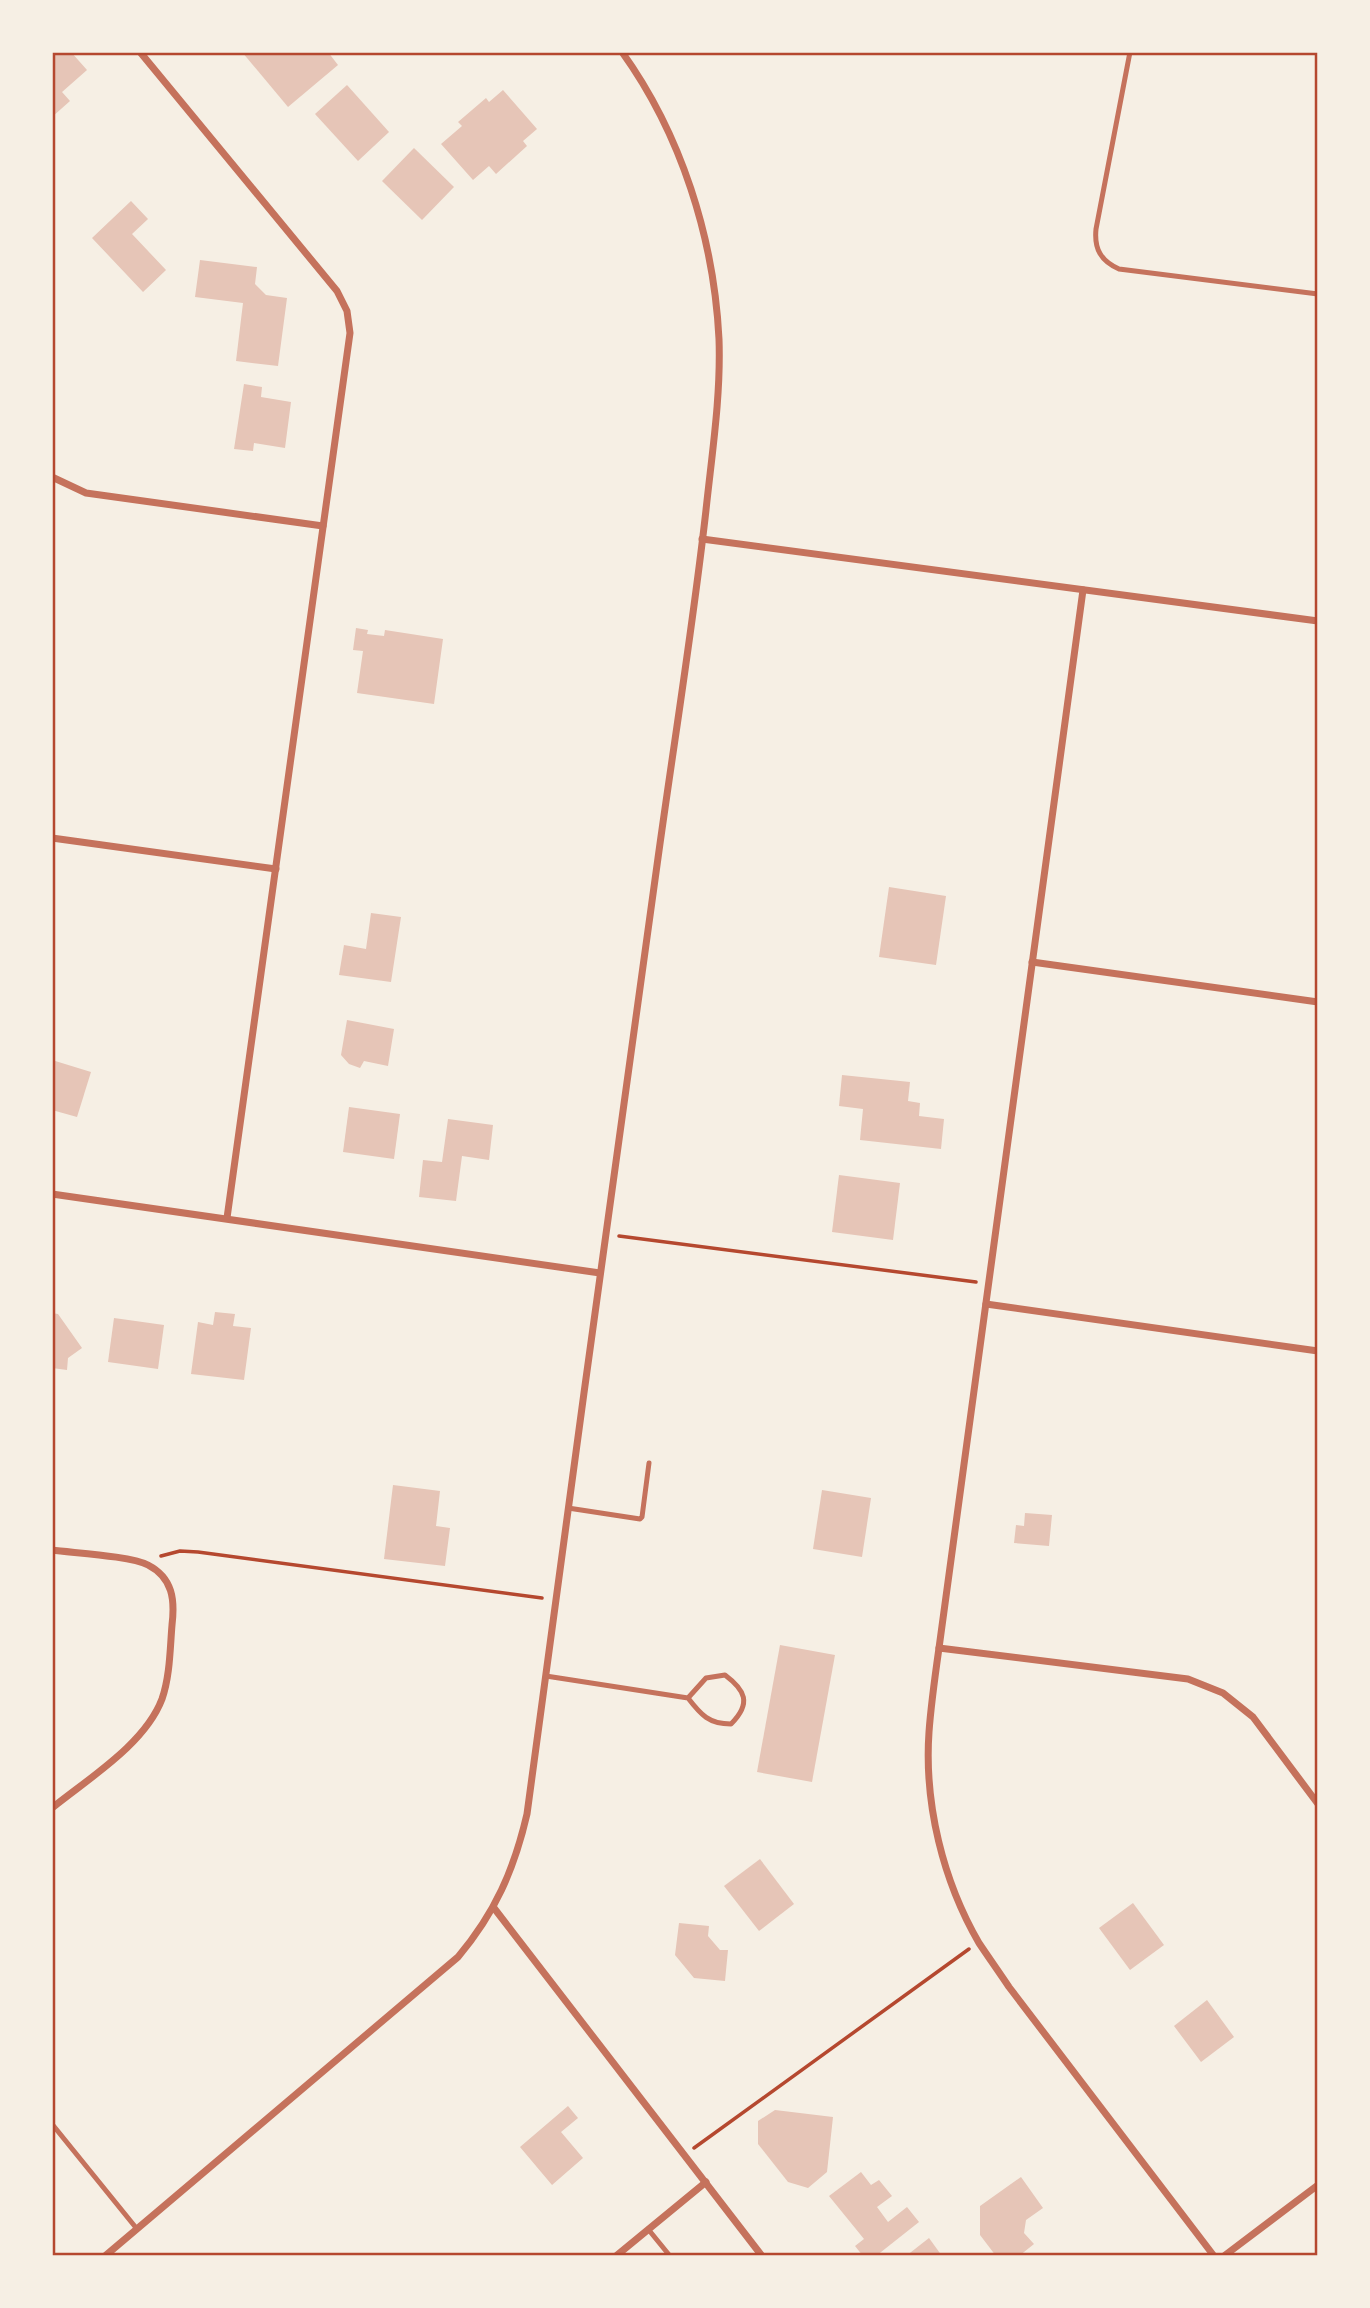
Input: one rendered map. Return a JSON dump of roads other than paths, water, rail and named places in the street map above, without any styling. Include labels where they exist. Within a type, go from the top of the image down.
[{"type":"street","points":[[140,52],[337,290],[347,311],[350,333],[228,1219]]},
{"type":"street","points":[[105,2256],[458,1957],[494,1908],[519,1846],[527,1814],[702,539],[717,411],[719,340],[711,270],[695,200],[670,134],[622,52]]},
{"type":"street","points":[[52,477],[86,493],[323,526]]},
{"type":"street","points":[[702,539],[1318,621]]},
{"type":"street","points":[[1083,590],[939,1647],[929,1734],[930,1788],[939,1842],[955,1893],[979,1942],[1017,1998],[1214,2256]]},
{"type":"street","points":[[52,838],[276,869]]},
{"type":"street","points":[[1032,962],[1318,1002]]},
{"type":"street","points":[[52,1194],[600,1273]]},
{"type":"street","points":[[986,1304],[1318,1351]]},
{"type":"street","points":[[52,1550],[147,1564],[164,1578],[173,1598],[167,1676],[163,1697],[154,1717],[141,1734],[52,1808]]},
{"type":"street","points":[[939,1647],[1188,1679],[1223,1693],[1253,1717],[1318,1804]]},
{"type":"street","points":[[494,1908],[761,2256]]},
{"type":"street","points":[[616,2256],[706,2182]]},
{"type":"street","points":[[1224,2256],[1318,2185]]},
{"type":"lane","points":[[1130,52],[1096,229],[1095,239],[1102,258],[1119,269],[1318,295]]},
{"type":"lane","points":[[568,1508],[640,1519],[649,1462]]},
{"type":"lane","points":[[546,1676],[688,1698],[704,1718],[718,1724],[731,1724],[740,1715],[745,1700],[741,1687],[724,1675],[706,1678],[688,1698]]},
{"type":"lane","points":[[52,2124],[137,2229]]},
{"type":"lane","points":[[648,2229],[670,2256]]}]
